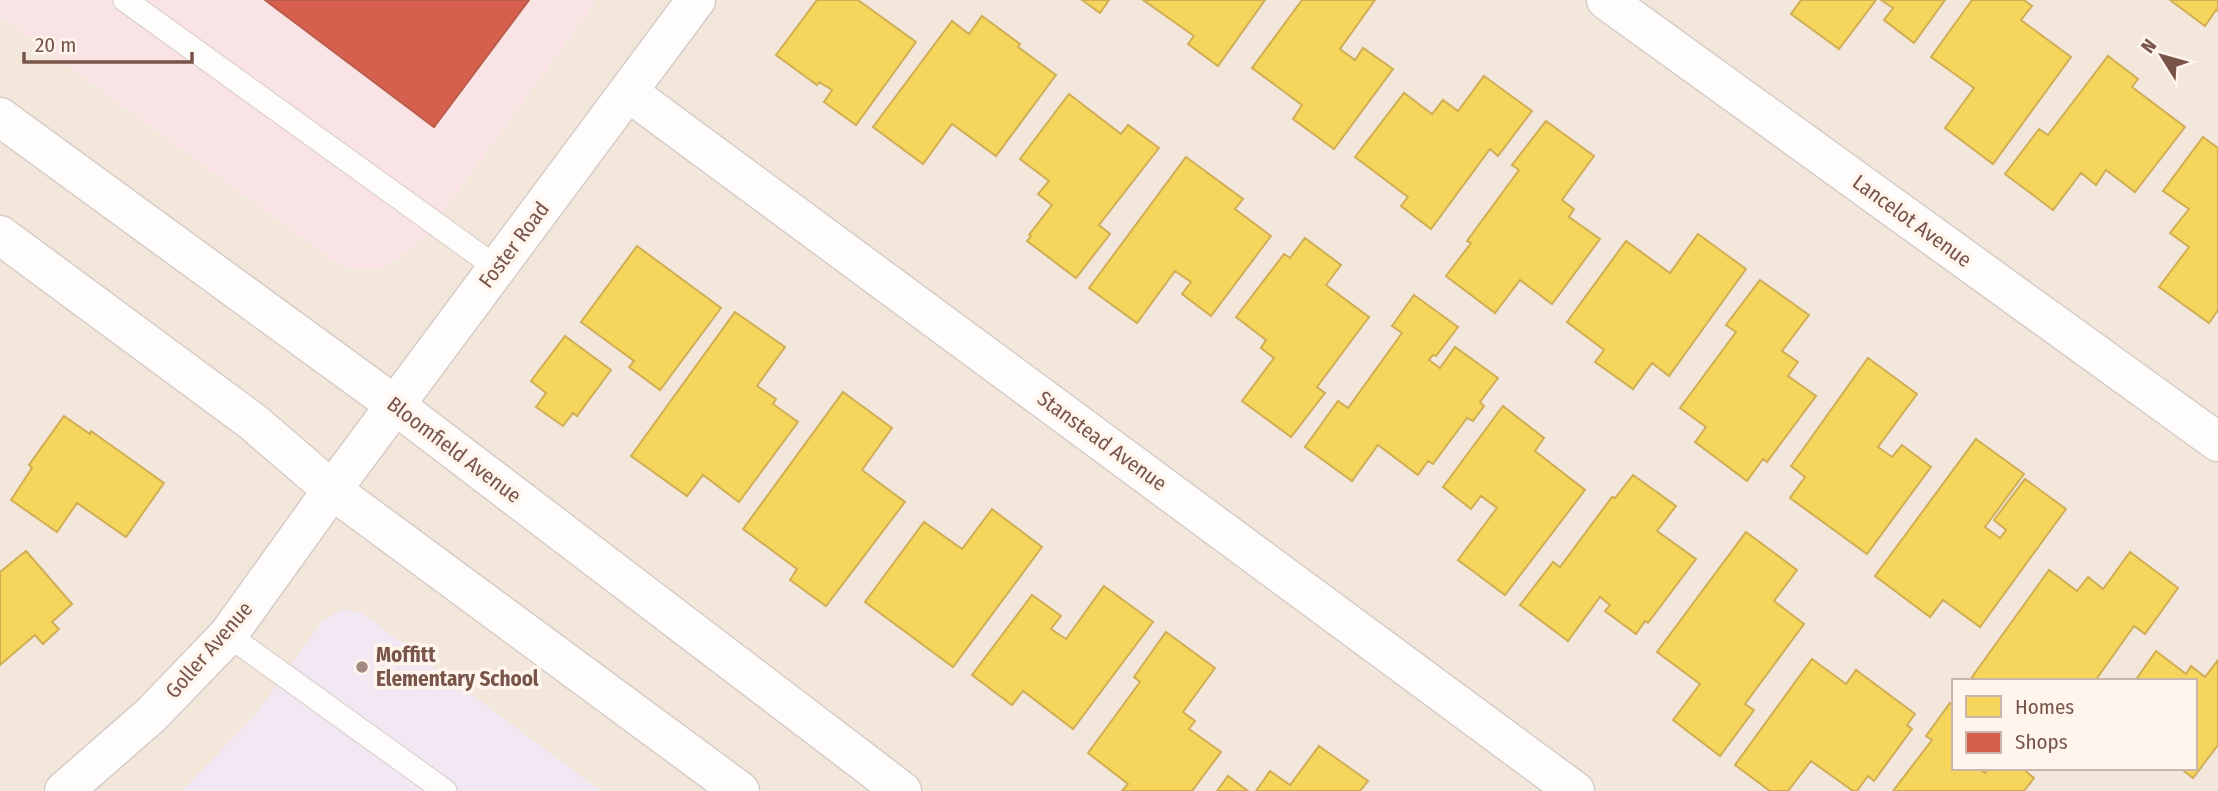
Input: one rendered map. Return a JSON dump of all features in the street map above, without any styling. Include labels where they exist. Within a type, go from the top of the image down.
[{"type":"street","name":"Foster Road","points":[[332,490],[696,0]]},
{"type":"street","name":"Lancelot Avenue","points":[[1606,0],[2218,442]]},
{"type":"street","name":"Stanstead Avenue","points":[[628,92],[1575,791]]},
{"type":"street","name":"Bloomfield Avenue","points":[[0,117],[395,405],[902,791]]},
{"type":"street","points":[[0,235],[253,422],[332,490],[740,791]]},
{"type":"street","name":"Goller Avenue","points":[[64,791],[151,715],[228,635],[332,490]]},
{"type":"lane","points":[[125,0],[498,268]]},
{"type":"lane","points":[[228,635],[445,791]]},
{"type":"shaded area","points":[[0,0],[597,0],[424,238],[383,269],[342,267],[0,16]]},
{"type":"shaded area","points":[[597,0],[2218,0],[2218,791],[0,791],[0,16],[342,267],[383,269],[424,238]]},
{"type":"shaded area","name":"Moffitt Elementary School","points":[[343,609],[362,613],[601,791],[182,791],[257,713],[323,620]]},
{"type":"building: Homes","points":[[817,0],[858,0],[916,42],[856,125],[824,102],[832,90],[819,82],[817,85],[776,55]]},
{"type":"building: Homes","points":[[1082,0],[1109,0],[1100,13]]},
{"type":"building: Homes","points":[[1143,0],[1265,0],[1218,66],[1188,44],[1194,36]]},
{"type":"building: Homes","points":[[1302,0],[1375,0],[1340,49],[1355,60],[1363,48],[1393,69],[1334,149],[1293,119],[1302,105],[1252,68]]},
{"type":"building: Homes","points":[[1801,0],[1876,0],[1839,49],[1791,14]]},
{"type":"building: Homes","points":[[1881,0],[1945,0],[1914,43],[1884,20],[1893,8]]},
{"type":"building: Homes","points":[[1972,0],[2024,0],[2032,6],[2021,20],[2071,57],[1993,164],[1945,128],[1974,88],[1931,57]]},
{"type":"building: Homes","points":[[2170,0],[2218,0],[2218,11],[2216,10],[2205,26]]},
{"type":"building: Homes","points":[[982,16],[1056,75],[996,156],[952,124],[923,164],[873,127],[952,21],[969,34]]},
{"type":"building: Homes","points":[[2108,56],[2138,79],[2132,87],[2185,127],[2135,192],[2106,170],[2096,185],[2081,173],[2053,210],[2005,174],[2039,129],[2048,135]]},
{"type":"building: Homes","points":[[1484,76],[1532,111],[1498,156],[1490,149],[1431,229],[1401,206],[1408,197],[1355,157],[1404,93],[1432,114],[1443,100],[1458,111]]},
{"type":"building: Homes","points":[[1069,94],[1121,134],[1128,125],[1159,148],[1099,225],[1110,234],[1076,278],[1027,241],[1052,205],[1038,194],[1049,181],[1020,159]]},
{"type":"building: Homes","points":[[1546,121],[1594,156],[1562,200],[1574,209],[1569,217],[1600,239],[1552,304],[1520,280],[1495,313],[1446,276],[1471,243],[1467,241],[1519,170],[1512,165]]},
{"type":"building: Homes","points":[[2203,137],[2218,148],[2218,310],[2209,323],[2159,287],[2189,247],[2170,233],[2189,209],[2163,191]]},
{"type":"building: Homes","points":[[1186,157],[1243,199],[1235,209],[1271,236],[1211,316],[1182,294],[1191,282],[1175,271],[1137,323],[1089,288]]},
{"type":"building: Homes","points":[[1698,234],[1746,269],[1669,376],[1652,363],[1633,389],[1595,362],[1604,350],[1567,322],[1626,241],[1670,273]]},
{"type":"building: Homes","points":[[1305,238],[1341,265],[1326,285],[1369,317],[1317,387],[1325,393],[1291,437],[1242,401],[1274,358],[1261,348],[1266,340],[1236,317],[1284,254],[1290,258]]},
{"type":"building: Homes","points":[[637,246],[721,308],[660,390],[629,367],[634,361],[581,322]]},
{"type":"building: Homes","points":[[1760,280],[1809,315],[1782,351],[1798,362],[1788,376],[1816,396],[1767,462],[1763,459],[1747,481],[1695,442],[1706,427],[1680,408],[1736,332],[1726,325]]},
{"type":"building: Homes","points":[[1414,295],[1458,327],[1436,356],[1433,355],[1429,360],[1440,368],[1455,347],[1498,378],[1480,402],[1484,406],[1473,421],[1467,418],[1433,464],[1428,461],[1418,475],[1378,445],[1352,481],[1305,447],[1338,401],[1348,408],[1402,333],[1392,326]]},
{"type":"building: Homes","points":[[735,312],[785,347],[757,386],[776,399],[773,404],[798,422],[739,502],[703,475],[687,496],[631,456]]},
{"type":"building: Homes","points":[[565,336],[611,370],[577,416],[573,413],[563,426],[536,407],[546,393],[531,381]]},
{"type":"building: Homes","points":[[1868,358],[1917,394],[1878,447],[1892,457],[1902,445],[1931,467],[1867,554],[1790,498],[1805,477],[1791,466]]},
{"type":"building: Homes","points":[[843,392],[892,428],[862,470],[905,502],[826,606],[790,580],[797,569],[743,529]]},
{"type":"building: Homes","points":[[1503,406],[1544,438],[1535,451],[1585,490],[1505,595],[1458,560],[1497,508],[1481,496],[1471,509],[1443,487]]},
{"type":"building: Homes","points":[[64,416],[90,434],[91,431],[164,483],[126,537],[77,503],[57,532],[11,500],[32,468],[29,465]]},
{"type":"building: Homes","points":[[1976,439],[2024,474],[1985,527],[2000,538],[2006,530],[1994,520],[2025,479],[2066,509],[1980,627],[1943,600],[1930,617],[1875,576]]},
{"type":"building: Homes","points":[[1633,475],[1676,506],[1657,531],[1696,559],[1648,623],[1645,621],[1636,634],[1605,611],[1610,605],[1600,597],[1568,641],[1520,605],[1553,562],[1560,567],[1612,497],[1615,498]]},
{"type":"building: Homes","points":[[992,509],[1042,547],[953,667],[865,602],[924,522],[962,549]]},
{"type":"building: Homes","points":[[1746,532],[1797,570],[1774,601],[1804,624],[1745,704],[1754,710],[1720,756],[1673,720],[1700,684],[1657,652]]},
{"type":"building: Homes","points":[[26,551],[72,604],[52,622],[59,629],[43,644],[35,635],[0,665],[0,572]]},
{"type":"building: Homes","points":[[2130,552],[2178,588],[2145,634],[2134,626],[2096,679],[1972,677],[2049,570],[2077,591],[2088,577],[2103,589]]},
{"type":"building: Homes","points":[[1104,586],[1153,622],[1073,729],[1023,691],[1012,705],[972,675],[1032,595],[1061,616],[1051,629],[1066,639]]},
{"type":"building: Homes","points":[[1166,632],[1215,668],[1183,712],[1195,721],[1189,729],[1221,752],[1192,791],[1122,791],[1128,784],[1088,753],[1140,682],[1134,677]]},
{"type":"building: Homes","points":[[2156,651],[2186,674],[2191,666],[2205,677],[2218,660],[2218,745],[2193,778],[2183,770],[2197,770],[2197,679],[2136,679]]},
{"type":"building: Homes","points":[[1812,659],[1846,684],[1856,670],[1915,714],[1907,725],[1912,729],[1874,781],[1868,776],[1857,791],[1853,791],[1811,761],[1788,791],[1770,791],[1735,765]]},
{"type":"building: Homes","points":[[1950,703],[1952,770],[1981,770],[1985,773],[1987,770],[2024,770],[2034,778],[2024,791],[1893,791],[1932,740],[1926,736]]},
{"type":"building: Homes","points":[[1319,746],[1368,781],[1360,791],[1256,791],[1270,771],[1290,785]]},
{"type":"building: Homes","points":[[1228,776],[1248,791],[1217,791]]},
{"type":"building: Shops","points":[[265,0],[529,0],[434,127]]},
{"type":"place","name":"Moffitt Elementary School","points":[[362,667]]}]
